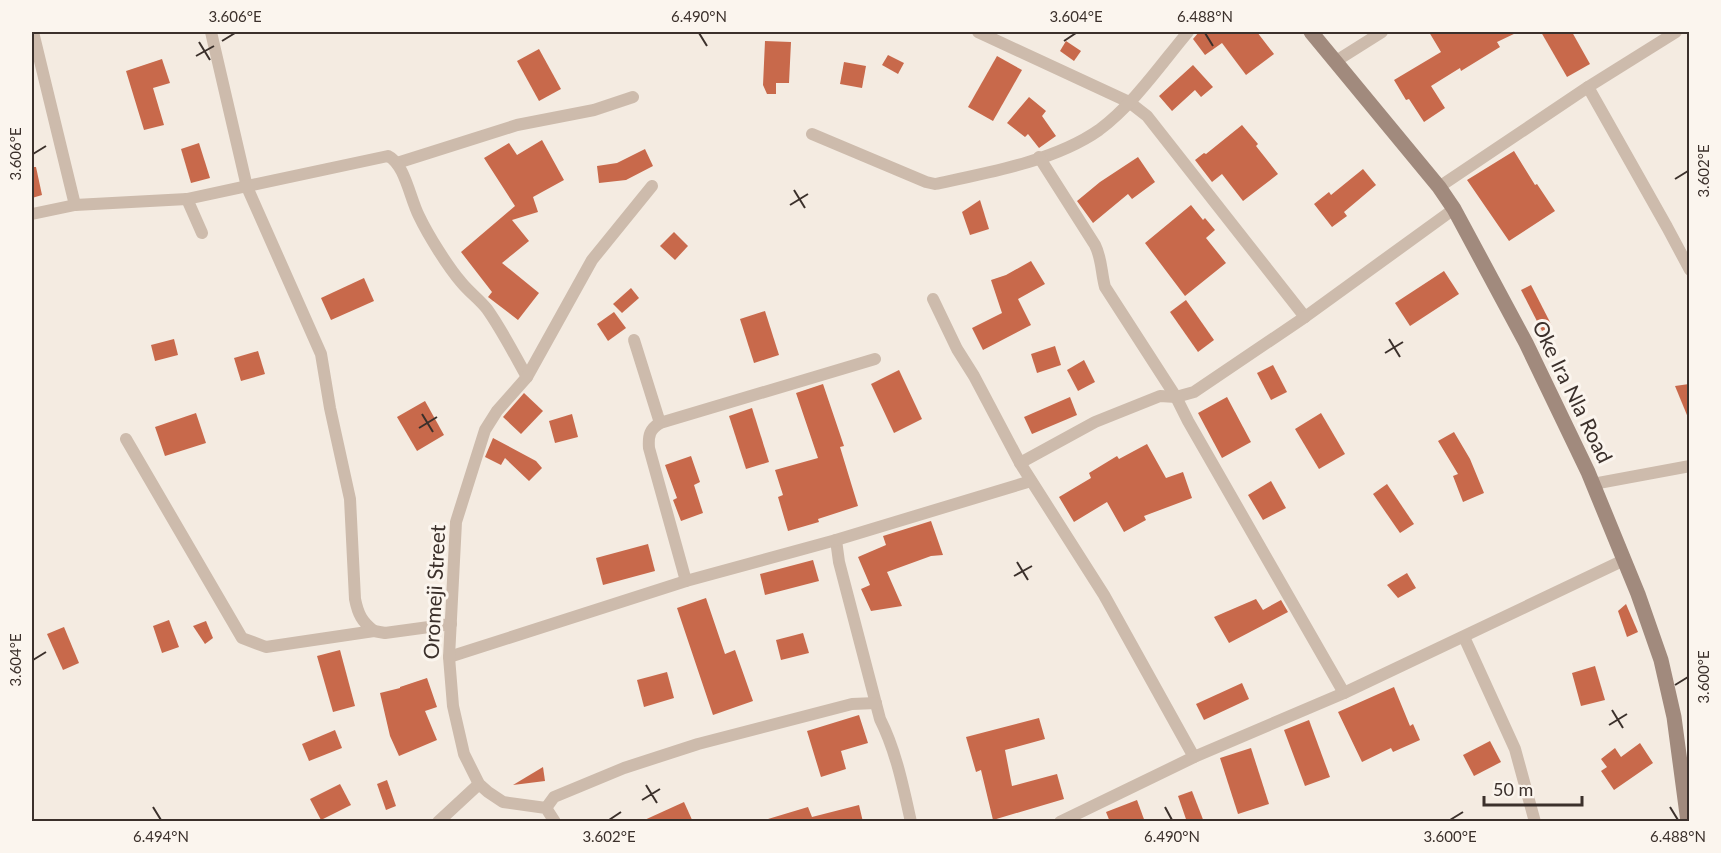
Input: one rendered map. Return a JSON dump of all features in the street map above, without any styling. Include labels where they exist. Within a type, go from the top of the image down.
[{"type":"street","points":[[33,32],[75,205]]},
{"type":"street","points":[[211,32],[247,187],[321,354],[350,499],[355,599],[358,613],[364,623],[374,631]]},
{"type":"street","points":[[978,32],[1129,102],[1147,116],[1305,316]]},
{"type":"street","points":[[812,134],[935,184],[991,172],[1060,151],[1082,141],[1101,128],[1129,102],[1188,32]]},
{"type":"street","name":"Oke Ira Nla Road","points":[[1311,32],[1439,187],[1454,209],[1526,343],[1593,484],[1661,660],[1674,717],[1688,822]]},
{"type":"street","points":[[1336,61],[1382,32]]},
{"type":"street","points":[[1439,187],[1588,87],[1676,32]]},
{"type":"street","points":[[1588,87],[1689,270]]},
{"type":"street","points":[[398,162],[517,125],[594,110],[633,97]]},
{"type":"street","points":[[32,214],[75,205],[187,199],[388,156],[398,162],[405,177],[411,202],[423,224],[462,283],[489,311],[527,376]]},
{"type":"street","points":[[1039,158],[1102,258],[1101,274],[1105,287],[1176,398],[1344,693]]},
{"type":"street","name":"Oromeji Street","points":[[546,808],[503,802],[479,784],[464,754],[453,706],[449,657],[456,522],[485,430],[497,411],[527,376],[592,260],[652,186]]},
{"type":"street","points":[[187,199],[202,233]]},
{"type":"street","points":[[1020,463],[1095,422],[1160,396],[1176,398],[1194,392],[1454,209]]},
{"type":"street","points":[[933,299],[957,349],[974,376],[1020,463],[1104,595],[1194,757]]},
{"type":"street","points":[[634,340],[660,423]]},
{"type":"street","points":[[686,581],[649,448],[648,437],[652,428],[660,423],[875,359]]},
{"type":"street","points":[[126,439],[242,638],[266,647],[374,631],[384,633],[451,624]]},
{"type":"street","points":[[1593,484],[1689,466]]},
{"type":"street","points":[[449,657],[686,581],[836,540],[1031,481]]},
{"type":"street","points":[[836,540],[839,562],[880,719],[901,776],[910,822]]},
{"type":"street","points":[[1060,822],[1194,757],[1344,693],[1624,560]]},
{"type":"street","points":[[1464,637],[1515,748],[1535,822]]},
{"type":"street","points":[[555,822],[546,808],[554,797],[624,768],[698,744],[852,704],[876,702]]},
{"type":"street","points":[[438,822],[479,784]]},
{"type":"building","points":[[1199,32],[1257,32],[1274,54],[1246,75],[1222,43],[1205,55],[1193,39]]},
{"type":"building","points":[[1429,32],[1518,32],[1497,42],[1500,47],[1431,86],[1445,108],[1424,122],[1409,99],[1406,100],[1394,80],[1441,52]]},
{"type":"building","points":[[1541,32],[1572,32],[1590,64],[1567,77]]},
{"type":"building","points":[[765,41],[791,42],[789,83],[776,83],[776,94],[767,94],[763,85]]},
{"type":"building","points":[[1066,41],[1081,51],[1074,61],[1060,51]]},
{"type":"building","points":[[539,49],[561,89],[539,101],[517,61]]},
{"type":"building","points":[[888,55],[904,63],[898,74],[882,65]]},
{"type":"building","points":[[997,56],[1022,70],[993,121],[968,107]]},
{"type":"building","points":[[162,59],[170,83],[153,88],[164,125],[144,130],[126,71]]},
{"type":"building","points":[[844,62],[866,66],[862,88],[840,84]]},
{"type":"building","points":[[1193,65],[1213,87],[1201,97],[1195,90],[1172,111],[1159,96]]},
{"type":"building","points":[[1029,97],[1046,111],[1042,116],[1056,136],[1039,148],[1028,134],[1025,137],[1007,123]]},
{"type":"building","points":[[1242,125],[1278,174],[1243,201],[1222,174],[1212,182],[1195,160]]},
{"type":"building","points":[[542,140],[564,180],[533,197],[538,212],[512,220],[529,241],[502,263],[539,293],[518,320],[488,297],[492,292],[461,252],[515,206],[484,158],[509,143],[517,155]]},
{"type":"building","points":[[199,143],[210,178],[191,183],[181,149]]},
{"type":"building","points":[[645,149],[653,166],[626,180],[599,183],[597,166],[617,163]]},
{"type":"building","points":[[1514,151],[1535,185],[1537,184],[1555,211],[1509,241],[1467,180]]},
{"type":"building","points":[[1138,157],[1155,182],[1132,199],[1128,194],[1093,223],[1077,201],[1100,182]]},
{"type":"building","points":[[32,167],[36,167],[42,195],[32,198]]},
{"type":"building","points":[[1363,169],[1376,185],[1344,212],[1347,216],[1332,227],[1314,204],[1329,192],[1331,195]]},
{"type":"building","points":[[980,200],[989,229],[970,235],[962,212]]},
{"type":"building","points":[[1191,205],[1215,230],[1206,238],[1226,263],[1185,296],[1145,243]]},
{"type":"building","points":[[674,232],[688,246],[675,260],[660,246]]},
{"type":"building","points":[[1031,261],[1045,284],[1018,299],[1031,325],[983,350],[972,328],[1002,313],[991,280],[1006,275]]},
{"type":"building","points":[[1444,271],[1459,294],[1410,326],[1395,303]]},
{"type":"building","points":[[364,278],[374,301],[331,320],[321,298]]},
{"type":"building","points":[[1531,285],[1552,326],[1542,331],[1521,290]]},
{"type":"building","points":[[631,288],[639,298],[622,313],[613,304]]},
{"type":"building","points":[[1186,300],[1214,340],[1198,352],[1170,312]]},
{"type":"building","points":[[765,311],[779,355],[754,363],[740,319]]},
{"type":"building","points":[[614,312],[626,328],[608,341],[597,324]]},
{"type":"building","points":[[174,339],[178,355],[155,361],[151,345]]},
{"type":"building","points":[[1055,346],[1061,365],[1037,373],[1031,354]]},
{"type":"building","points":[[258,351],[265,374],[241,381],[234,358]]},
{"type":"building","points":[[1084,360],[1095,382],[1078,391],[1067,370]]},
{"type":"building","points":[[1273,365],[1287,392],[1271,400],[1257,373]]},
{"type":"building","points":[[899,370],[922,419],[894,433],[871,384]]},
{"type":"building","points":[[823,384],[844,446],[840,447],[858,506],[818,519],[819,522],[788,531],[778,497],[783,495],[775,470],[818,458],[796,393]]},
{"type":"building","points":[[1689,384],[1689,420],[1675,386]]},
{"type":"building","points":[[524,393],[543,411],[521,434],[503,417]]},
{"type":"building","points":[[1070,397],[1077,415],[1032,434],[1024,417]]},
{"type":"building","points":[[1227,397],[1251,442],[1222,458],[1198,413]]},
{"type":"building","points":[[425,401],[444,435],[417,451],[397,417]]},
{"type":"building","points":[[752,408],[769,462],[746,469],[729,416]]},
{"type":"building","points":[[196,413],[206,443],[165,456],[155,427]]},
{"type":"building","points":[[1321,413],[1345,454],[1319,469],[1295,429]]},
{"type":"building","points":[[572,414],[578,437],[555,443],[549,421]]},
{"type":"building","points":[[1454,432],[1470,459],[1484,493],[1463,502],[1453,476],[1458,474],[1438,441]]},
{"type":"building","points":[[493,438],[536,461],[542,468],[529,481],[505,458],[501,465],[485,457]]},
{"type":"building","points":[[1147,444],[1166,478],[1183,472],[1192,498],[1144,516],[1146,520],[1124,532],[1107,502],[1074,522],[1059,497],[1091,478],[1089,473],[1117,456],[1119,459]]},
{"type":"building","points":[[691,456],[700,482],[694,485],[703,513],[681,521],[673,500],[677,498],[665,465]]},
{"type":"building","points":[[1271,481],[1286,508],[1263,520],[1248,495]]},
{"type":"building","points":[[1387,484],[1414,524],[1400,533],[1373,494]]},
{"type":"building","points":[[931,521],[943,555],[931,556],[887,572],[902,606],[871,611],[861,589],[870,585],[858,557],[886,545],[883,536]]},
{"type":"building","points":[[648,544],[655,571],[603,585],[596,558]]},
{"type":"building","points":[[813,560],[819,581],[765,595],[760,574]]},
{"type":"building","points":[[1407,573],[1416,588],[1398,598],[1387,585]]},
{"type":"building","points":[[706,598],[725,654],[735,650],[753,701],[713,715],[677,608]]},
{"type":"building","points":[[1256,599],[1263,610],[1281,600],[1288,612],[1229,643],[1214,617]]},
{"type":"building","points":[[1626,604],[1638,632],[1627,637],[1618,611]]},
{"type":"building","points":[[169,620],[179,647],[162,653],[153,626]]},
{"type":"building","points":[[206,621],[213,638],[205,644],[193,626]]},
{"type":"building","points":[[64,627],[79,663],[63,670],[47,634]]},
{"type":"building","points":[[803,633],[809,653],[781,660],[776,640]]},
{"type":"building","points":[[340,650],[355,706],[333,712],[317,656]]},
{"type":"building","points":[[1595,666],[1605,700],[1581,706],[1572,673]]},
{"type":"building","points":[[667,672],[674,698],[644,707],[637,680]]},
{"type":"building","points":[[427,678],[437,707],[425,711],[437,740],[399,756],[390,736],[380,693]]},
{"type":"building","points":[[1242,683],[1249,699],[1204,720],[1196,704]]},
{"type":"building","points":[[1394,687],[1410,726],[1413,724],[1420,740],[1393,752],[1391,748],[1362,762],[1338,712]]},
{"type":"building","points":[[859,715],[868,743],[841,751],[846,769],[821,777],[807,731]]},
{"type":"building","points":[[1039,718],[1045,739],[1005,750],[1012,786],[1057,774],[1064,799],[993,820],[981,770],[976,772],[966,737]]},
{"type":"building","points":[[1309,720],[1330,777],[1305,786],[1284,730]]},
{"type":"building","points":[[335,730],[342,748],[309,761],[302,744]]},
{"type":"building","points":[[1490,741],[1501,762],[1474,776],[1463,755]]},
{"type":"building","points":[[1640,743],[1653,763],[1614,790],[1601,771],[1607,767],[1601,759],[1615,748],[1621,757]]},
{"type":"building","points":[[1251,748],[1269,804],[1238,814],[1220,758]]},
{"type":"building","points":[[543,767],[545,781],[513,785]]},
{"type":"building","points":[[387,780],[396,806],[386,810],[377,784]]},
{"type":"building","points":[[340,784],[351,805],[321,820],[310,799]]},
{"type":"building","points":[[1192,791],[1204,822],[1187,822],[1178,796]]},
{"type":"building","points":[[1137,800],[1145,822],[1110,822],[1106,812]]},
{"type":"building","points":[[684,802],[693,822],[640,822]]},
{"type":"building","points":[[859,805],[863,822],[768,822],[768,819],[808,807],[812,817]]}]
